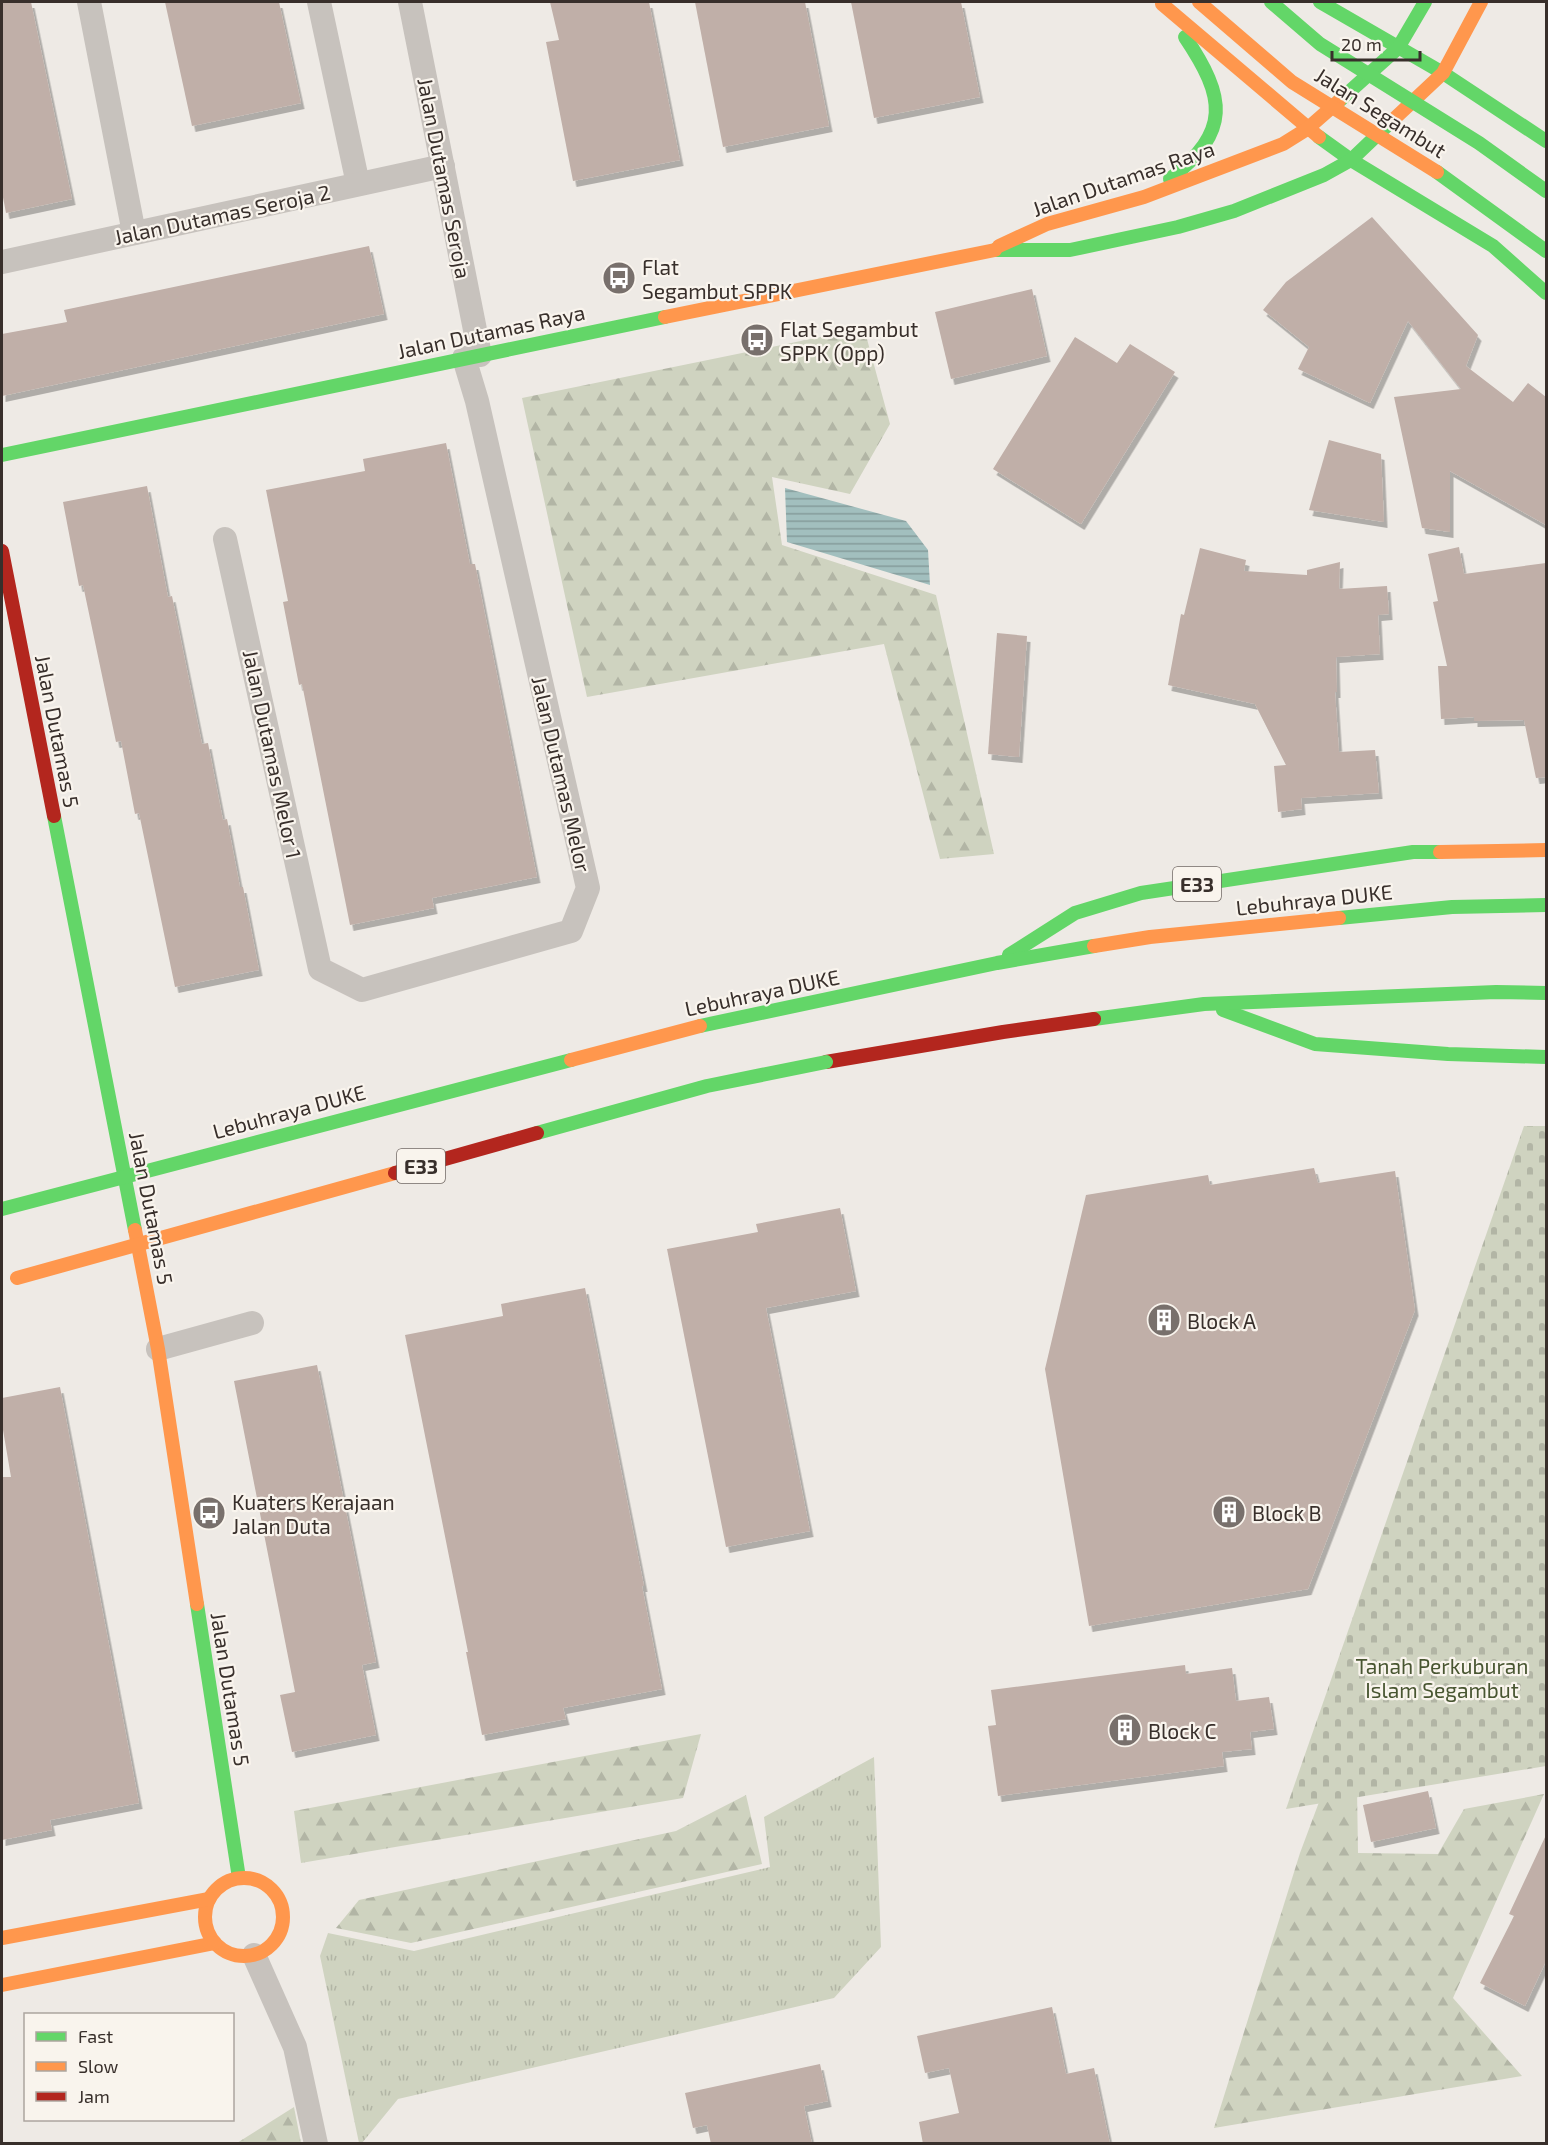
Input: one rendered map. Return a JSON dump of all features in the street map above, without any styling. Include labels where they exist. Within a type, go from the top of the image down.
[{"type":"main road","points":[[1179,2],[1198,2]]},
{"type":"main road","name":"Jalan Segambut","points":[[1198,2],[1292,82],[1429,166],[1546,251]]},
{"type":"main road","name":"Jalan Segambut","points":[[1270,2],[1320,44],[1479,143],[1546,191]]},
{"type":"main road","points":[[1320,2],[1443,72],[1546,141]]},
{"type":"main road","name":"Jalan Dutamas Raya","points":[[990,250],[1047,224],[1144,196],[1283,144],[1307,129],[1398,48],[1425,2]]},
{"type":"main road","name":"Jalan Dutamas Raya","points":[[2,455],[990,250],[1070,250],[1178,227],[1234,211],[1324,175],[1351,160],[1443,72],[1481,2]]},
{"type":"main road","points":[[1161,3],[1307,129],[1351,160],[1493,246],[1546,293]]},
{"type":"main road","points":[[1144,196],[1190,164],[1204,149],[1214,131],[1215,107],[1209,77],[1202,62],[1161,3]]},
{"type":"main road","points":[[1456,96],[1480,96]]},
{"type":"main road","points":[[1414,121],[1419,114],[1440,101]]},
{"type":"main road","points":[[1405,135],[1402,143],[1400,172],[1405,191]]},
{"type":"main road","name":"Jalan Dutamas 5","points":[[2,551],[158,1350],[239,1878]]},
{"type":"main road","name":"E33","points":[[997,963],[1075,913],[1141,893],[1413,852],[1546,850]]},
{"type":"main road","name":"Lebuhraya DUKE","points":[[2,1209],[700,1026],[997,963],[1149,937],[1313,919],[1452,907],[1546,905]]},
{"type":"main road","name":"E33","points":[[2,1282],[707,1086],[826,1062],[1003,1032],[1204,1004],[1496,992],[1546,993]]},
{"type":"main road","points":[[1204,1004],[1315,1044],[1448,1054],[1546,1057]]},
{"type":"main road","points":[[239,1878],[255,1878],[265,1883],[274,1891],[284,1913],[279,1936],[271,1947],[254,1955],[235,1956],[224,1951],[208,1933],[205,1910],[209,1899],[214,1890],[223,1883],[239,1878]]},
{"type":"main road","points":[[2,1938],[209,1899]]},
{"type":"main road","points":[[2,1985],[215,1943]]},
{"type":"street","points":[[89,2],[134,233]]},
{"type":"street","points":[[319,2],[358,184]]},
{"type":"street","name":"Jalan Dutamas Seroja","points":[[410,2],[443,166],[472,356]]},
{"type":"street","name":"Jalan Dutamas Seroja 2","points":[[2,262],[443,166]]},
{"type":"street","name":"Jalan Dutamas Melor","points":[[320,969],[362,990],[571,931],[588,888],[477,401],[472,356]]},
{"type":"street","name":"Jalan Dutamas Melor 1","points":[[225,539],[320,969]]},
{"type":"street","points":[[158,1350],[252,1323]]},
{"type":"street","points":[[254,1955],[295,2047],[316,2144]]},
{"type":"green space","points":[[864,328],[890,424],[850,494],[772,477],[782,545],[936,595],[994,854],[940,859],[884,644],[587,697],[522,398]]},
{"type":"green space","name":"Tanah Perkuburan Islam Segambut","points":[[1524,1126],[1546,1126],[1546,1766],[1286,1809]]},
{"type":"green space","points":[[701,1734],[683,1798],[301,1863],[294,1811]]},
{"type":"green space","points":[[874,1757],[881,1947],[834,1998],[398,2099],[362,2143],[359,2143],[320,1956],[328,1933],[414,1951],[770,1867],[764,1817]]},
{"type":"green space","points":[[1325,1786],[1357,1789],[1358,1853],[1438,1854],[1464,1809],[1544,1794],[1453,1998],[1522,2076],[1214,2128],[1300,1853]]},
{"type":"green space","points":[[746,1795],[762,1864],[411,1943],[336,1928],[359,1900],[676,1831]]},
{"type":"green space","points":[[294,2107],[301,2143],[237,2143]]},
{"type":"water","points":[[785,488],[906,521],[928,550],[930,585],[787,542]]},
{"type":"building","points":[[2,2],[31,2],[72,199],[6,213],[2,192]]},
{"type":"building","points":[[165,2],[279,2],[301,103],[192,126]]},
{"type":"building","points":[[550,2],[649,2],[680,160],[573,181],[546,42],[559,40]]},
{"type":"building","points":[[695,2],[805,2],[829,126],[723,147]]},
{"type":"building","points":[[851,2],[961,2],[980,97],[874,118]]},
{"type":"building","points":[[1372,217],[1478,335],[1466,366],[1513,402],[1528,383],[1546,397],[1546,525],[1450,471],[1450,532],[1422,528],[1394,397],[1461,389],[1408,321],[1370,403],[1298,369],[1309,347],[1263,310],[1286,282]]},
{"type":"building","points":[[369,246],[384,314],[2,396],[2,334],[67,322],[64,310]]},
{"type":"building","points":[[1032,289],[1047,356],[951,379],[935,312]]},
{"type":"building","points":[[1075,337],[1117,363],[1130,344],[1175,372],[1081,524],[993,469]]},
{"type":"building","points":[[1329,440],[1381,454],[1384,522],[1309,510]]},
{"type":"building","points":[[446,443],[470,564],[475,564],[537,877],[432,898],[434,908],[350,925],[302,684],[299,685],[283,602],[288,601],[266,490],[365,471],[363,459]]},
{"type":"building","points":[[147,486],[168,597],[172,596],[202,744],[208,743],[223,820],[227,819],[240,887],[243,887],[259,970],[175,987],[139,813],[135,814],[121,741],[116,742],[83,585],[79,586],[63,502]]},
{"type":"building","points":[[1459,547],[1464,574],[1546,563],[1546,777],[1536,778],[1524,720],[1474,721],[1474,717],[1441,719],[1438,666],[1447,666],[1433,602],[1438,601],[1428,554]]},
{"type":"building","points":[[1200,548],[1246,560],[1244,571],[1307,575],[1307,570],[1340,562],[1339,589],[1387,586],[1389,614],[1378,615],[1380,654],[1336,657],[1337,692],[1335,692],[1339,752],[1375,750],[1379,793],[1301,798],[1302,809],[1278,812],[1274,766],[1286,765],[1255,704],[1168,685],[1181,614],[1184,615]]},
{"type":"building","points":[[997,633],[1027,636],[1019,757],[988,754]]},
{"type":"building","points":[[1314,1168],[1318,1183],[1395,1171],[1415,1310],[1308,1589],[1089,1626],[1045,1369],[1086,1195],[1208,1175],[1210,1185]]},
{"type":"building","points":[[840,1208],[856,1291],[766,1308],[810,1531],[726,1547],[667,1249],[758,1232],[756,1224]]},
{"type":"building","points":[[585,1288],[662,1689],[563,1708],[566,1719],[482,1735],[466,1652],[468,1652],[405,1335],[503,1316],[501,1304]]},
{"type":"building","points":[[317,1365],[376,1662],[362,1665],[376,1735],[292,1752],[280,1695],[295,1692],[234,1381]]},
{"type":"building","points":[[60,1387],[139,1803],[50,1820],[52,1830],[2,1840],[2,1477],[11,1477],[2,1424],[2,1398]]},
{"type":"building","name":"Block C","points":[[1185,1665],[1186,1674],[1232,1668],[1236,1701],[1269,1697],[1274,1729],[1250,1732],[1252,1749],[1222,1752],[1224,1766],[998,1796],[988,1726],[996,1725],[991,1690]]},
{"type":"building","points":[[1428,1791],[1436,1828],[1371,1842],[1363,1805]]},
{"type":"building","points":[[1546,1835],[1546,1961],[1525,2006],[1480,1983],[1514,1916],[1509,1914]]},
{"type":"building","points":[[1052,2007],[1066,2074],[1094,2068],[1110,2144],[923,2144],[919,2122],[959,2113],[949,2068],[925,2073],[917,2036]]},
{"type":"building","points":[[820,2064],[828,2101],[804,2106],[812,2144],[711,2144],[707,2125],[693,2128],[685,2093]]},
{"type":"traffic: fast","points":[[1271,2],[1320,44],[1479,143],[1546,191]]},
{"type":"traffic: fast","points":[[1320,2],[1443,73],[1546,141]]},
{"type":"traffic: fast","points":[[1339,101],[1398,48],[1425,2]]},
{"type":"traffic: fast","points":[[1170,179],[1190,162],[1204,145],[1212,129],[1216,113],[1209,78],[1185,37]]},
{"type":"traffic: fast","points":[[995,250],[1070,250],[1178,227],[1234,211],[1324,175],[1351,160],[1394,119]]},
{"type":"traffic: fast","points":[[1319,137],[1351,160],[1493,246],[1546,293]]},
{"type":"traffic: fast","points":[[1437,172],[1546,251]]},
{"type":"traffic: fast","points":[[2,455],[665,317]]},
{"type":"traffic: fast","points":[[54,816],[135,1230]]},
{"type":"traffic: fast","points":[[1009,955],[1075,913],[1141,893],[1413,852],[1440,852]]},
{"type":"traffic: fast","points":[[1339,918],[1452,907],[1546,905]]},
{"type":"traffic: fast","points":[[700,1026],[997,963],[1094,946]]},
{"type":"traffic: fast","points":[[1094,1019],[1204,1004],[1496,992],[1546,993]]},
{"type":"traffic: fast","points":[[1223,1010],[1315,1044],[1448,1054],[1546,1057]]},
{"type":"traffic: fast","points":[[2,1209],[571,1060]]},
{"type":"traffic: fast","points":[[537,1133],[707,1086],[826,1062]]},
{"type":"traffic: fast","points":[[197,1604],[239,1878]]},
{"type":"traffic: slow","points":[[1199,2],[1292,82],[1437,172]]},
{"type":"traffic: slow","points":[[1394,119],[1443,73],[1481,2]]},
{"type":"traffic: slow","points":[[1162,4],[1319,137]]},
{"type":"traffic: slow","points":[[999,246],[1047,224],[1144,197],[1283,144],[1307,129],[1339,101]]},
{"type":"traffic: slow","points":[[665,317],[995,250]]},
{"type":"traffic: slow","points":[[1440,852],[1546,850]]},
{"type":"traffic: slow","points":[[1094,946],[1150,937],[1339,918]]},
{"type":"traffic: slow","points":[[571,1060],[700,1026]]},
{"type":"traffic: slow","points":[[17,1278],[395,1173]]},
{"type":"traffic: slow","points":[[135,1230],[158,1349],[197,1604]]},
{"type":"traffic: slow","points":[[236,1878],[252,1878],[266,1884],[277,1895],[283,1909],[283,1917],[283,1925],[277,1939],[266,1950],[252,1956],[236,1956],[222,1950],[211,1939],[205,1925],[205,1909],[211,1895],[222,1884],[236,1878]]},
{"type":"traffic: slow","points":[[2,1938],[209,1899]]},
{"type":"traffic: slow","points":[[2,1985],[215,1943]]},
{"type":"traffic: jam","points":[[2,551],[54,816]]},
{"type":"traffic: jam","points":[[826,1062],[1094,1019]]},
{"type":"traffic: jam","points":[[395,1173],[537,1133]]},
{"type":"place","name":"Flat Segambut SPPK","points":[[619,278]]},
{"type":"place","name":"Flat Segambut SPPK (Opp)","points":[[757,340]]},
{"type":"place","name":"Block A","points":[[1164,1320]]},
{"type":"place","name":"Block B","points":[[1229,1512]]},
{"type":"place","name":"Kuaters Kerajaan Jalan Duta","points":[[209,1513]]},
{"type":"place","name":"Block C","points":[[1125,1730]]}]
